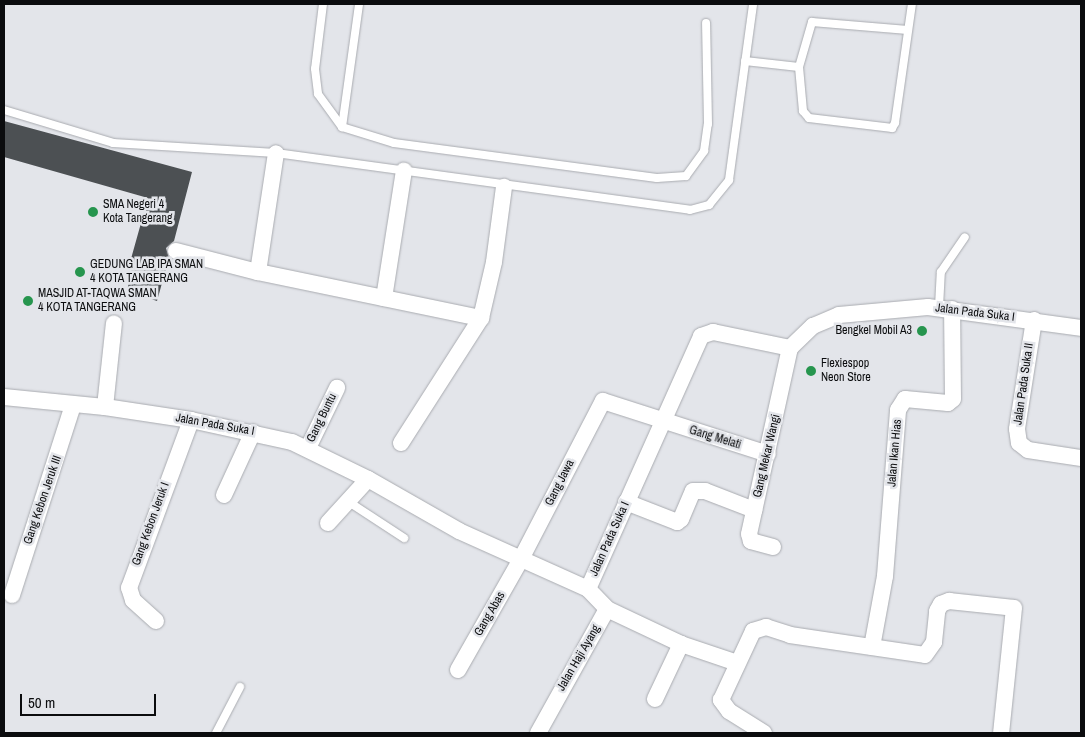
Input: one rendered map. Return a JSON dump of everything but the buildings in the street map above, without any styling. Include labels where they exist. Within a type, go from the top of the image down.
[{"type":"street","points":[[258,272],[276,153]]},
{"type":"street","points":[[384,298],[404,171]]},
{"type":"street","points":[[401,443],[481,318],[494,262],[504,187]]},
{"type":"street","points":[[176,251],[258,272],[481,318]]},
{"type":"street","name":"Jalan Pada Suka I","points":[[4,397],[106,407],[191,420],[253,432],[308,448],[368,479],[459,531],[588,589],[701,336],[713,332],[790,348],[813,326],[839,315],[945,308],[1081,328]]},
{"type":"street","name":"Jalan Ikan Hias","points":[[872,647],[885,576],[898,410],[905,399],[948,403],[953,399],[945,308]]},
{"type":"street","name":"Jalan Pada Suka II","points":[[1034,320],[1017,429],[1019,443],[1028,450],[1081,458]]},
{"type":"street","points":[[106,407],[114,323]]},
{"type":"street","name":"Gang Mekar Wangi","points":[[773,547],[749,539],[790,348]]},
{"type":"street","name":"Gang Buntu","points":[[308,448],[336,388]]},
{"type":"street","name":"Gang Melati","points":[[599,408],[603,401],[610,401],[661,422],[768,454]]},
{"type":"street","name":"Gang Kebon Jeruk III","points":[[12,595],[73,405]]},
{"type":"street","name":"Gang Jawa","points":[[521,559],[599,408]]},
{"type":"street","name":"Gang Kebon Jeruk I","points":[[156,621],[133,600],[129,588],[191,420]]},
{"type":"street","points":[[224,495],[253,432]]},
{"type":"street","points":[[328,523],[368,479]]},
{"type":"street","points":[[626,502],[677,522],[681,519],[693,491],[705,491],[754,510]]},
{"type":"street","name":"Gang Abas","points":[[458,670],[521,559]]},
{"type":"street","points":[[588,589],[607,609],[681,644],[737,663]]},
{"type":"street","points":[[764,733],[746,728],[721,700],[753,631],[759,627],[925,655],[934,642],[940,604],[949,601],[1014,608],[1002,733]]},
{"type":"street","name":"Jalan Haji Ayang","points":[[538,733],[607,609]]},
{"type":"street","points":[[655,699],[681,644]]},
{"type":"lane","points":[[323,4],[315,69],[318,94],[342,127],[394,143],[657,178],[686,176],[704,151],[708,124],[706,23]]},
{"type":"lane","points":[[342,127],[358,4]]},
{"type":"lane","points":[[4,110],[113,143],[276,153],[504,187],[690,210],[709,205],[729,180],[753,4]]},
{"type":"lane","points":[[908,30],[812,22],[799,67],[803,111],[809,118],[892,128],[895,123],[912,4]]},
{"type":"lane","points":[[746,61],[799,67]]},
{"type":"lane","points":[[945,308],[944,266],[966,237]]},
{"type":"lane","points":[[349,502],[404,538]]},
{"type":"lane","points":[[216,733],[240,687]]},
{"type":"place","name":"SMA Negeri 4 Kota Tangerang","points":[[93,212]]},
{"type":"place","name":"GEDUNG LAB IPA SMAN 4 KOTA TANGERANG","points":[[80,272]]},
{"type":"place","name":"MASJID AT-TAQWA SMAN 4 KOTA TANGERANG","points":[[28,301]]},
{"type":"place","name":"Bengkel Mobil A3","points":[[922,331]]},
{"type":"place","name":"Flexiespop Neon Store","points":[[811,371]]}]
